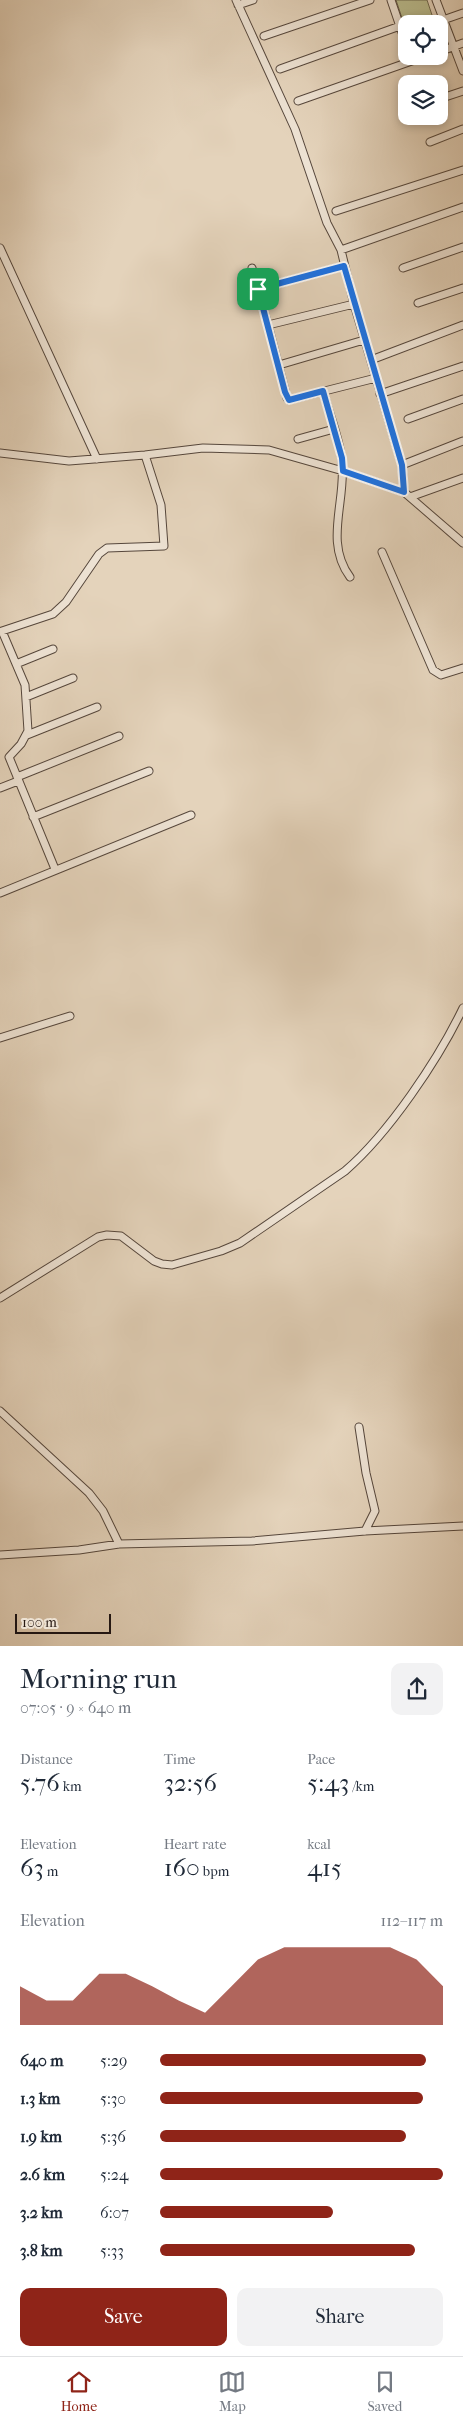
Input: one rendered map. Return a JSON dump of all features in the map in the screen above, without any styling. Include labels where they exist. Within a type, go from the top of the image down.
[{"type":"street","points":[[253,0],[237,3],[295,129],[327,223],[341,250],[364,340],[402,465],[407,495]]},
{"type":"street","points":[[264,36],[370,0]]},
{"type":"street","points":[[391,0],[398,20]]},
{"type":"street","points":[[436,0],[441,15]]},
{"type":"street","points":[[448,18],[463,13]]},
{"type":"street","points":[[280,69],[398,27]]},
{"type":"street","points":[[448,32],[463,72]]},
{"type":"street","points":[[448,48],[463,43]]},
{"type":"street","points":[[298,102],[398,64]]},
{"type":"street","points":[[448,96],[463,91]]},
{"type":"street","points":[[430,142],[463,129]]},
{"type":"street","points":[[336,211],[462,172]]},
{"type":"street","points":[[341,250],[463,207]]},
{"type":"street","points":[[403,268],[463,247]]},
{"type":"street","points":[[0,248],[97,459]]},
{"type":"street","points":[[258,289],[344,266]]},
{"type":"street","points":[[252,268],[289,400],[376,378]]},
{"type":"street","points":[[418,304],[463,288]]},
{"type":"street","points":[[268,325],[354,304]]},
{"type":"street","points":[[371,360],[463,325]]},
{"type":"street","points":[[279,365],[364,340]]},
{"type":"street","points":[[380,394],[463,366]]},
{"type":"street","points":[[323,391],[342,458],[343,471],[336,542],[339,558],[350,578]]},
{"type":"street","points":[[408,419],[463,399]]},
{"type":"street","points":[[298,439],[334,429]]},
{"type":"street","points":[[402,465],[463,441]]},
{"type":"street","points":[[0,453],[69,461],[203,448],[257,448],[343,471],[407,495],[463,543]]},
{"type":"street","points":[[27,735],[25,685],[2,631],[53,614],[66,602],[99,554],[107,548],[164,546],[161,504],[145,455]]},
{"type":"street","points":[[407,495],[463,478]]},
{"type":"street","points":[[382,552],[432,670],[441,675],[463,668]]},
{"type":"street","points":[[16,664],[53,649]]},
{"type":"street","points":[[26,697],[73,678]]},
{"type":"street","points":[[55,869],[9,757],[27,735],[96,707]]},
{"type":"street","points":[[0,788],[119,736]]},
{"type":"street","points":[[33,817],[149,771]]},
{"type":"street","points":[[0,893],[191,815]]},
{"type":"street","points":[[0,1298],[102,1236],[121,1236],[154,1261],[172,1265],[240,1243],[338,1177],[359,1159],[416,1086],[448,1040],[463,1008]]},
{"type":"street","points":[[0,1038],[70,1016]]},
{"type":"street","points":[[0,1411],[89,1493],[103,1511],[119,1544]]},
{"type":"street","points":[[359,1427],[366,1473],[375,1510],[365,1531]]},
{"type":"street","points":[[0,1556],[79,1550],[119,1544],[252,1541],[365,1531],[463,1526]]},
{"type":"green space","points":[[396,0],[427,0],[432,15],[401,15]]},
{"type":"route","points":[[344,266],[364,340],[402,465],[404,492],[343,471],[342,458],[323,391],[289,400],[287,398],[258,289],[344,266]]}]
